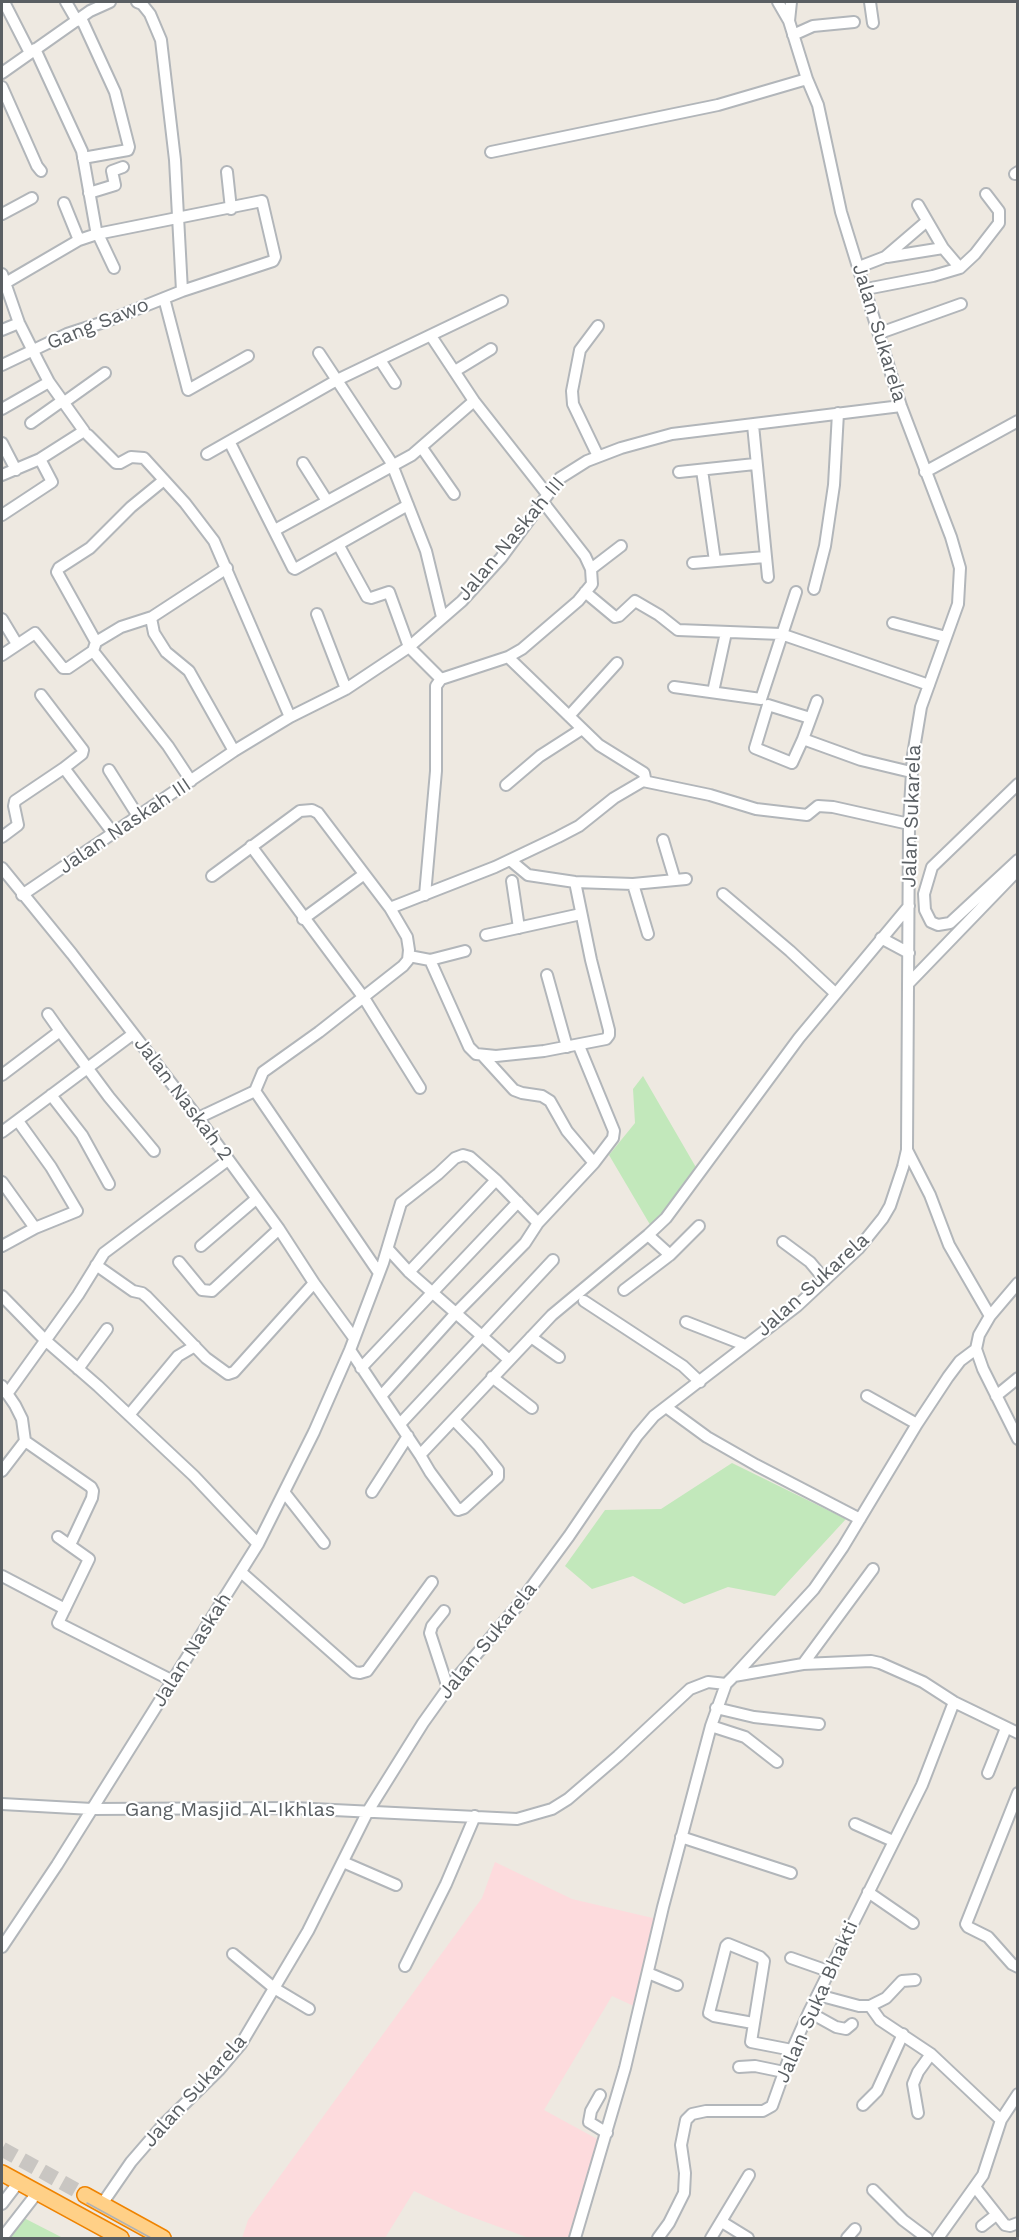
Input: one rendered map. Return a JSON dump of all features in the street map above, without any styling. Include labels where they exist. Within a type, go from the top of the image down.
[{"type":"highway","points":[[2,2173],[121,2238]]},
{"type":"highway","points":[[85,2195],[163,2238]]},
{"type":"street","points":[[4,2],[33,51],[83,158],[98,234],[114,268]]},
{"type":"street","points":[[66,2],[79,20],[115,92],[129,147],[128,150],[83,158]]},
{"type":"street","points":[[2,73],[79,20],[110,2]]},
{"type":"street","points":[[137,2],[142,4],[150,14],[161,40],[174,149],[182,291]]},
{"type":"street","points":[[778,2],[789,21]]},
{"type":"street","name":"Jalan Sukarela","points":[[102,2204],[131,2162],[163,2125],[219,2070],[241,2044],[308,1931],[368,1811],[405,1750],[448,1688],[519,1604],[644,1427],[666,1407],[797,1306],[858,1249],[883,1218],[896,1190],[907,1150],[911,772],[917,727],[929,685],[958,604],[960,568],[951,537],[900,406],[880,333],[838,201],[818,105],[807,79],[789,21],[791,2]]},
{"type":"street","points":[[870,2],[873,22]]},
{"type":"street","points":[[793,35],[813,26],[854,22]]},
{"type":"street","points":[[491,153],[718,105],[807,79]]},
{"type":"street","points":[[2,87],[41,171]]},
{"type":"street","points":[[89,193],[115,185],[112,171],[123,167]]},
{"type":"street","points":[[2,475],[40,459],[84,431],[49,382],[19,323],[3,281],[79,240],[98,234],[231,209],[226,172]]},
{"type":"street","points":[[866,289],[933,276],[960,268],[975,254],[999,223],[999,211],[986,194]]},
{"type":"street","points":[[2,214],[32,198]]},
{"type":"street","name":"Gang Sawo","points":[[2,365],[67,334],[274,260],[275,253],[263,202],[231,209]]},
{"type":"street","points":[[64,203],[79,240]]},
{"type":"street","points":[[918,206],[943,248],[960,268]]},
{"type":"street","points":[[885,257],[927,221]]},
{"type":"street","points":[[859,267],[885,257],[943,248]]},
{"type":"street","points":[[164,298],[188,390],[248,356]]},
{"type":"street","points":[[207,454],[337,380],[502,301]]},
{"type":"street","points":[[880,333],[961,304]]},
{"type":"street","points":[[2,330],[19,323]]},
{"type":"street","points":[[598,326],[580,350],[572,391],[573,404],[598,456]]},
{"type":"street","points":[[425,895],[436,771],[436,686],[441,679],[508,657],[534,639],[593,582],[591,569],[585,556],[474,401],[431,336]]},
{"type":"street","points":[[454,371],[491,349]]},
{"type":"street","points":[[319,352],[366,421],[393,466],[426,551],[442,616]]},
{"type":"street","points":[[380,360],[395,383]]},
{"type":"street","points":[[31,423],[105,373]]},
{"type":"street","points":[[2,409],[49,382]]},
{"type":"street","points":[[275,530],[422,448],[474,401]]},
{"type":"street","name":"Jalan Naskah III","points":[[22,895],[234,751],[290,717],[346,689],[409,647],[462,601],[501,558],[566,473],[598,456],[672,434],[900,406]]},
{"type":"street","points":[[814,589],[825,546],[834,485],[838,413]]},
{"type":"street","points":[[925,472],[1017,421]]},
{"type":"street","points":[[753,425],[755,464],[768,578]]},
{"type":"street","points":[[88,435],[116,463],[131,457],[144,458],[186,503],[214,541],[290,717]]},
{"type":"street","points":[[230,442],[293,568],[296,569],[339,546],[408,505]]},
{"type":"street","points":[[2,443],[16,470]]},
{"type":"street","points":[[422,448],[454,494]]},
{"type":"street","points":[[2,515],[52,482],[40,459]]},
{"type":"street","points":[[303,463],[327,501]]},
{"type":"street","points":[[679,472],[755,464]]},
{"type":"street","points":[[702,470],[715,561]]},
{"type":"street","points":[[164,480],[131,507],[90,548],[59,568],[57,572],[95,646],[191,781]]},
{"type":"street","points":[[339,546],[368,598],[389,592],[409,647],[441,679]]},
{"type":"street","points":[[591,569],[621,546]]},
{"type":"street","points":[[693,563],[765,557]]},
{"type":"street","points":[[2,655],[31,634],[37,634],[65,669],[121,627],[151,618],[227,567]]},
{"type":"street","points":[[585,592],[615,616],[619,616],[633,601],[636,601],[678,630],[780,637],[929,685]]},
{"type":"street","points":[[674,687],[761,699],[796,592]]},
{"type":"street","points":[[317,614],[346,689]]},
{"type":"street","points":[[151,618],[154,633],[166,652],[189,670],[234,751]]},
{"type":"street","points":[[2,619],[17,644]]},
{"type":"street","points":[[893,623],[946,637]]},
{"type":"street","points":[[688,634],[780,637]]},
{"type":"street","points":[[713,692],[726,637]]},
{"type":"street","points":[[390,908],[510,860],[579,826],[614,798],[643,781],[644,773],[606,750],[508,657]]},
{"type":"street","points":[[569,716],[617,663]]},
{"type":"street","points":[[2,837],[18,825],[15,801],[82,754],[83,750],[41,695]]},
{"type":"street","points":[[810,718],[768,705],[754,748],[791,763],[803,739],[817,701]]},
{"type":"street","points":[[506,785],[540,756],[582,729]]},
{"type":"street","points":[[803,739],[861,760],[911,772]]},
{"type":"street","points":[[64,768],[112,833]]},
{"type":"street","points":[[109,770],[138,816]]},
{"type":"street","points":[[643,781],[710,795],[756,809],[807,815],[818,806],[909,824]]},
{"type":"street","points":[[1017,784],[937,861],[928,873],[924,887],[926,910],[931,922],[938,925],[950,923],[1017,860]]},
{"type":"street","points":[[198,1118],[255,1091],[262,1072],[364,998],[403,966],[409,956],[410,944],[390,908],[318,813],[312,810],[300,811],[212,876]]},
{"type":"street","points":[[510,860],[528,875],[575,882],[633,884],[681,880],[663,840]]},
{"type":"street","points":[[251,846],[303,919],[364,998],[420,1088]]},
{"type":"street","name":"Jalan Naskah 2","points":[[2,868],[72,954],[198,1118],[279,1229],[354,1338]]},
{"type":"street","points":[[909,983],[1017,870]]},
{"type":"street","points":[[303,919],[363,874]]},
{"type":"street","points":[[512,881],[519,928]]},
{"type":"street","points":[[430,960],[469,1047],[476,1054],[483,1056],[579,1046],[606,1039],[610,1033],[575,882]]},
{"type":"street","points":[[633,884],[648,934]]},
{"type":"street","points":[[909,887],[924,887]]},
{"type":"street","points":[[723,894],[835,993]]},
{"type":"street","points":[[420,1455],[508,1359],[552,1315],[666,1218],[799,1038],[909,906]]},
{"type":"street","points":[[486,935],[582,914]]},
{"type":"street","points":[[881,938],[909,952]]},
{"type":"street","points":[[409,956],[430,960],[465,951]]},
{"type":"street","points":[[547,975],[567,1047]]},
{"type":"street","points":[[48,1014],[154,1151]]},
{"type":"street","points":[[2,1075],[60,1031]]},
{"type":"street","points":[[2,1132],[133,1034]]},
{"type":"street","points":[[382,1395],[455,1314],[525,1243],[538,1223],[594,1163],[613,1138],[614,1133],[579,1046]]},
{"type":"street","points":[[483,1056],[514,1090],[522,1094],[542,1096],[550,1101],[567,1131],[594,1163]]},
{"type":"street","points":[[255,1091],[379,1273]]},
{"type":"street","points":[[51,1095],[82,1135],[109,1184]]},
{"type":"street","points":[[2,1246],[35,1228],[77,1210],[51,1167],[18,1121]]},
{"type":"street","points":[[907,1150],[930,1195],[949,1245],[990,1316]]},
{"type":"street","name":"Jalan Naskah","points":[[2,1947],[92,1809],[258,1544],[350,1350],[379,1273],[401,1203],[458,1156],[463,1155],[470,1157],[538,1223]]},
{"type":"street","points":[[2,1471],[25,1441],[22,1419],[4,1390],[78,1295],[107,1249],[228,1160]]},
{"type":"street","points":[[409,1272],[495,1180]]},
{"type":"street","points":[[2,1186],[35,1228]]},
{"type":"street","points":[[201,1246],[256,1199]]},
{"type":"street","points":[[361,1368],[518,1202]]},
{"type":"street","points":[[624,1290],[670,1255],[699,1226]]},
{"type":"street","points":[[179,1262],[202,1290],[212,1291],[279,1229]]},
{"type":"street","points":[[648,1235],[670,1255]]},
{"type":"street","points":[[783,1242],[810,1262],[825,1280]]},
{"type":"street","points":[[387,1249],[455,1314],[508,1359]]},
{"type":"street","points":[[400,1424],[553,1260]]},
{"type":"street","points":[[96,1266],[132,1291],[142,1293],[221,1370],[231,1374],[314,1283]]},
{"type":"street","points":[[1017,1283],[990,1316],[979,1335],[976,1349],[1017,1439]]},
{"type":"street","points":[[2,1296],[45,1340],[194,1476],[258,1544]]},
{"type":"street","points":[[584,1301],[676,1361],[699,1382]]},
{"type":"street","points":[[686,1322],[745,1345]]},
{"type":"street","points":[[78,1369],[106,1329]]},
{"type":"street","points":[[531,1337],[559,1358]]},
{"type":"street","points":[[129,1415],[178,1356],[195,1346]]},
{"type":"street","points":[[575,2238],[607,2133],[681,1837],[716,1708],[730,1680],[814,1588],[953,1370],[967,1354],[976,1349]]},
{"type":"street","points":[[350,1350],[382,1395],[454,1508],[458,1510],[464,1508],[498,1477],[498,1470],[454,1420]]},
{"type":"street","points":[[492,1377],[532,1408]]},
{"type":"street","points":[[996,1396],[1017,1378]]},
{"type":"street","points":[[867,1396],[917,1424]]},
{"type":"street","points":[[666,1407],[707,1437],[860,1519]]},
{"type":"street","points":[[1008,1418],[1017,1409]]},
{"type":"street","points":[[372,1492],[408,1436]]},
{"type":"street","points":[[25,1441],[93,1489],[92,1498],[70,1545]]},
{"type":"street","points":[[284,1492],[324,1543]]},
{"type":"street","points":[[58,1537],[87,1556],[89,1560],[58,1620],[59,1624],[173,1681]]},
{"type":"street","points":[[803,1665],[873,1569]]},
{"type":"street","points":[[241,1572],[354,1672],[360,1673],[367,1671],[432,1582]]},
{"type":"street","points":[[2,1576],[65,1609]]},
{"type":"street","points":[[444,1611],[430,1633],[448,1688]]},
{"type":"street","name":"Gang Masjid Al-Ikhlas","points":[[2,1804],[92,1809],[252,1807],[517,1819],[552,1809],[568,1799],[690,1689],[708,1682],[730,1680],[803,1665],[862,1660],[880,1663],[923,1682],[954,1701],[1017,1732]]},
{"type":"street","name":"Jalan Suka Bhakti","points":[[658,2238],[669,2223],[684,2193],[685,2172],[681,2145],[686,2120],[693,2114],[706,2111],[764,2111],[769,2109],[792,2050],[828,1971],[922,1785],[954,1701]]},
{"type":"street","points":[[716,1708],[754,1717],[819,1724]]},
{"type":"street","points":[[711,1726],[745,1737],[777,1762]]},
{"type":"street","points":[[988,1773],[1006,1728]]},
{"type":"street","points":[[1017,1793],[966,1924],[988,1937],[1017,1968]]},
{"type":"street","points":[[405,1966],[446,1884],[476,1816]]},
{"type":"street","points":[[855,1824],[893,1841]]},
{"type":"street","points":[[681,1837],[791,1873]]},
{"type":"street","points":[[343,1862],[396,1886]]},
{"type":"street","points":[[868,1892],[913,1923]]},
{"type":"street","points":[[753,2023],[714,2016],[709,2013],[728,1944],[760,1957],[764,1961],[751,2042],[792,2050]]},
{"type":"street","points":[[233,1954],[274,1988],[309,2009]]},
{"type":"street","points":[[791,1958],[828,1971]]},
{"type":"street","points":[[648,1973],[677,1985]]},
{"type":"street","points":[[818,1995],[860,2006],[870,2006],[881,2002],[903,1981],[915,1980]]},
{"type":"street","points":[[870,2006],[880,2020],[932,2054],[1001,2120]]},
{"type":"street","points":[[809,2012],[836,2027],[846,2029],[852,2024]]},
{"type":"street","points":[[863,2105],[877,2091],[903,2034]]},
{"type":"street","points":[[918,2113],[913,2084],[918,2072],[932,2054]]},
{"type":"street","points":[[739,2067],[755,2066],[784,2072]]},
{"type":"street","points":[[938,2238],[983,2175],[1001,2120],[1017,2094]]},
{"type":"street","points":[[600,2095],[591,2110],[589,2122],[607,2133]]},
{"type":"street","points":[[711,2238],[749,2175]]},
{"type":"street","points":[[2,2204],[18,2182]]},
{"type":"street","points":[[975,2187],[1005,2225],[1010,2226],[1017,2223]]},
{"type":"street","points":[[873,2190],[903,2220],[927,2238]]},
{"type":"street","points":[[2,2238],[37,2193]]},
{"type":"street","points":[[982,2226],[996,2215]]},
{"type":"street","points":[[722,2222],[748,2238]]},
{"type":"street","points":[[847,2238],[855,2229]]},
{"type":"shaded area","points":[[495,1862],[572,1899],[657,1919],[636,2007],[612,1996],[544,2110],[599,2140],[569,2238],[529,2238],[461,2213],[414,2191],[385,2238],[242,2238],[248,2220],[482,1898]]},
{"type":"green space","points":[[643,1076],[701,1176],[652,1228],[609,1155],[635,1123],[633,1089]]},
{"type":"green space","points":[[732,1463],[846,1519],[775,1596],[728,1587],[684,1604],[633,1576],[592,1589],[565,1566],[605,1510],[661,1509]]},
{"type":"green space","points":[[22,2217],[63,2238],[2,2238]]},
{"type":"tunnel","points":[[2,2149],[85,2195]]},
{"type":"tram line","points":[[87,2203],[151,2238]]}]
